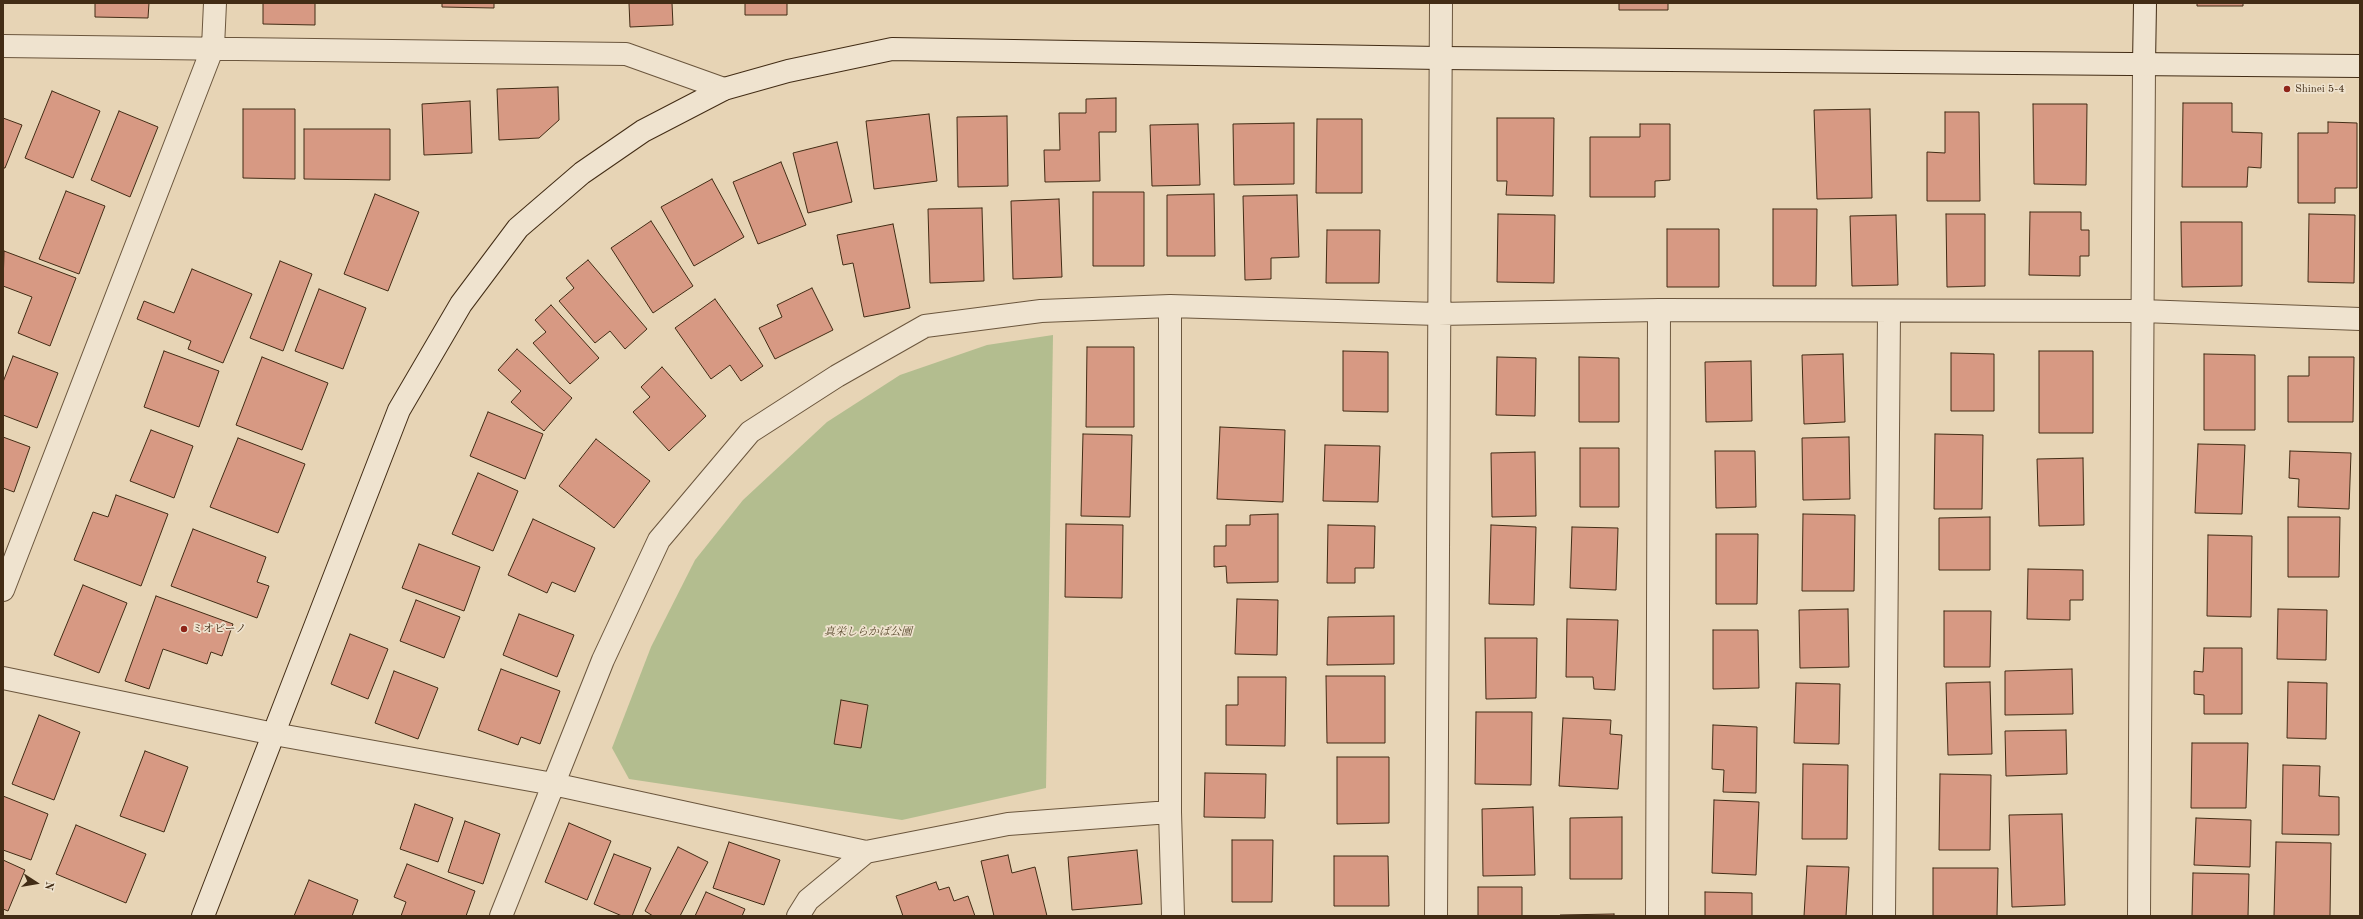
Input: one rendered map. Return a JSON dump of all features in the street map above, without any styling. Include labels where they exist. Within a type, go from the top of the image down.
[{"type":"street","points":[[3,590],[213,48],[215,3]]},
{"type":"street","points":[[1436,916],[1440,3]]},
{"type":"street","points":[[2139,916],[2145,3]]},
{"type":"street","points":[[3,46],[626,54],[724,89]]},
{"type":"street","points":[[203,916],[399,410],[461,304],[518,228],[582,173],[644,131],[724,89],[788,71],[892,49],[1440,58],[2360,66]]},
{"type":"street","points":[[1170,306],[1170,812],[1173,916]]},
{"type":"street","points":[[501,916],[603,660],[659,540],[750,432],[837,376],[925,326],[1041,310],[1170,306],[1438,314],[1659,310],[1889,312],[2142,311],[2360,319]]},
{"type":"street","points":[[1657,916],[1659,310]]},
{"type":"street","points":[[1884,916],[1889,312]]},
{"type":"street","points":[[3,678],[274,734],[553,784],[866,852],[1008,824],[1170,812]]},
{"type":"street","points":[[798,916],[808,900],[866,852]]},
{"type":"green space","name":"真栄しらかば公園","points":[[1053,335],[1046,788],[902,820],[629,779],[612,748],[651,647],[695,560],[743,500],[827,422],[900,375],[987,345]]},
{"type":"building","points":[[95,3],[149,3],[148,18],[95,17]]},
{"type":"building","points":[[263,3],[315,3],[315,25],[263,24]]},
{"type":"building","points":[[442,3],[494,3],[494,8],[442,7]]},
{"type":"building","points":[[629,3],[672,3],[673,25],[630,27]]},
{"type":"building","points":[[745,3],[787,3],[787,15],[745,15]]},
{"type":"building","points":[[1619,3],[1668,3],[1668,10],[1619,10]]},
{"type":"building","points":[[2197,3],[2243,3],[2243,6],[2197,6]]},
{"type":"building","points":[[558,87],[559,120],[539,138],[499,140],[497,89]]},
{"type":"building","points":[[52,91],[100,111],[73,178],[25,158]]},
{"type":"building","points":[[1116,98],[1116,132],[1099,132],[1100,181],[1045,182],[1044,150],[1060,150],[1059,113],[1086,113],[1086,99]]},
{"type":"building","points":[[470,101],[472,153],[424,155],[422,104]]},
{"type":"building","points":[[2183,103],[2232,103],[2232,132],[2262,133],[2261,168],[2248,167],[2247,187],[2182,187]]},
{"type":"building","points":[[2033,104],[2087,104],[2086,185],[2034,184]]},
{"type":"building","points":[[243,109],[295,109],[295,179],[243,178]]},
{"type":"building","points":[[1870,109],[1872,198],[1817,199],[1814,110]]},
{"type":"building","points":[[119,111],[158,127],[130,197],[91,180]]},
{"type":"building","points":[[1945,112],[1979,112],[1980,201],[1927,201],[1927,152],[1945,153]]},
{"type":"building","points":[[929,114],[937,181],[874,189],[866,121]]},
{"type":"building","points":[[1007,116],[1008,186],[958,187],[957,117]]},
{"type":"building","points":[[3,118],[22,125],[5,168],[3,168]]},
{"type":"building","points":[[1497,118],[1554,118],[1553,196],[1506,195],[1507,181],[1497,181]]},
{"type":"building","points":[[1317,119],[1362,119],[1362,193],[1316,193]]},
{"type":"building","points":[[2328,122],[2357,123],[2357,188],[2335,188],[2335,203],[2298,203],[2298,133],[2328,133]]},
{"type":"building","points":[[1294,123],[1294,184],[1234,185],[1233,124]]},
{"type":"building","points":[[1198,124],[1200,185],[1152,186],[1150,125]]},
{"type":"building","points":[[1640,124],[1670,124],[1670,180],[1655,181],[1655,197],[1590,197],[1590,137],[1640,137]]},
{"type":"building","points":[[304,129],[390,129],[390,180],[304,179]]},
{"type":"building","points":[[837,142],[852,202],[808,213],[793,153]]},
{"type":"building","points":[[781,162],[806,225],[758,244],[733,182]]},
{"type":"building","points":[[712,179],[744,237],[694,266],[661,207]]},
{"type":"building","points":[[66,191],[105,206],[79,274],[39,259]]},
{"type":"building","points":[[1093,192],[1144,192],[1144,266],[1093,266]]},
{"type":"building","points":[[375,194],[419,212],[388,291],[344,274]]},
{"type":"building","points":[[1214,194],[1215,256],[1167,256],[1167,195]]},
{"type":"building","points":[[1297,195],[1299,257],[1271,258],[1271,279],[1245,280],[1243,196]]},
{"type":"building","points":[[1059,199],[1062,277],[1013,279],[1011,201]]},
{"type":"building","points":[[982,208],[984,281],[930,283],[928,209]]},
{"type":"building","points":[[1773,209],[1817,209],[1816,286],[1773,286]]},
{"type":"building","points":[[2030,212],[2081,212],[2081,230],[2089,230],[2089,256],[2080,256],[2080,276],[2029,275]]},
{"type":"building","points":[[1498,214],[1555,215],[1554,283],[1497,282]]},
{"type":"building","points":[[1946,214],[1985,214],[1985,286],[1947,287]]},
{"type":"building","points":[[2309,214],[2355,215],[2354,283],[2308,282]]},
{"type":"building","points":[[1896,215],[1898,285],[1852,286],[1850,216]]},
{"type":"building","points":[[651,221],[693,286],[653,313],[611,248]]},
{"type":"building","points":[[2181,222],[2242,222],[2242,286],[2182,287]]},
{"type":"building","points":[[893,224],[910,308],[864,317],[853,263],[843,265],[837,235]]},
{"type":"building","points":[[1667,229],[1719,229],[1719,287],[1667,287]]},
{"type":"building","points":[[1327,230],[1380,230],[1379,283],[1326,283]]},
{"type":"building","points":[[4,251],[76,278],[50,346],[18,333],[32,297],[3,286]]},
{"type":"building","points":[[588,260],[647,329],[625,349],[610,331],[595,343],[559,301],[574,288],[566,278]]},
{"type":"building","points":[[280,261],[312,274],[283,351],[250,338]]},
{"type":"building","points":[[192,269],[252,294],[223,363],[188,349],[191,341],[137,319],[144,301],[174,313]]},
{"type":"building","points":[[812,288],[833,330],[775,359],[759,328],[782,317],[777,305]]},
{"type":"building","points":[[319,289],[366,308],[343,369],[295,351]]},
{"type":"building","points":[[715,299],[763,366],[741,381],[730,365],[711,379],[675,328]]},
{"type":"building","points":[[551,305],[599,358],[570,384],[533,343],[546,332],[535,320]]},
{"type":"building","points":[[1087,347],[1134,347],[1134,427],[1086,427]]},
{"type":"building","points":[[517,349],[572,398],[544,431],[511,402],[521,391],[498,370]]},
{"type":"building","points":[[164,351],[219,371],[199,427],[144,407]]},
{"type":"building","points":[[1343,351],[1388,352],[1388,412],[1343,411]]},
{"type":"building","points":[[2039,351],[2093,351],[2093,433],[2039,433]]},
{"type":"building","points":[[1951,353],[1994,354],[1994,411],[1951,411]]},
{"type":"building","points":[[1843,354],[1845,422],[1804,424],[1802,355]]},
{"type":"building","points":[[2204,354],[2255,355],[2255,430],[2204,430]]},
{"type":"building","points":[[13,356],[58,373],[37,428],[3,415],[3,382]]},
{"type":"building","points":[[262,357],[328,383],[302,450],[236,425]]},
{"type":"building","points":[[1497,357],[1536,358],[1535,416],[1496,415]]},
{"type":"building","points":[[1579,357],[1619,358],[1619,422],[1579,422]]},
{"type":"building","points":[[2309,357],[2354,357],[2353,422],[2288,422],[2288,376],[2309,376]]},
{"type":"building","points":[[1751,361],[1752,421],[1706,422],[1705,362]]},
{"type":"building","points":[[662,367],[706,416],[669,451],[633,412],[650,397],[641,387]]},
{"type":"building","points":[[488,412],[543,434],[525,479],[470,456]]},
{"type":"building","points":[[1220,427],[1285,430],[1283,502],[1217,499]]},
{"type":"building","points":[[151,430],[193,446],[174,498],[130,481]]},
{"type":"building","points":[[1083,434],[1132,435],[1130,517],[1081,516]]},
{"type":"building","points":[[1935,434],[1983,435],[1982,509],[1934,509]]},
{"type":"building","points":[[3,437],[30,447],[14,492],[3,488]]},
{"type":"building","points":[[1849,437],[1850,499],[1803,500],[1802,438]]},
{"type":"building","points":[[238,438],[305,464],[278,533],[210,507]]},
{"type":"building","points":[[596,439],[650,481],[614,528],[559,486]]},
{"type":"building","points":[[2198,444],[2245,445],[2242,514],[2195,513]]},
{"type":"building","points":[[1325,445],[1380,446],[1378,502],[1323,501]]},
{"type":"building","points":[[1580,448],[1619,448],[1619,507],[1580,507]]},
{"type":"building","points":[[1715,451],[1755,451],[1756,507],[1716,508]]},
{"type":"building","points":[[2290,451],[2351,453],[2349,509],[2298,507],[2299,479],[2289,478]]},
{"type":"building","points":[[1535,452],[1536,516],[1492,517],[1491,453]]},
{"type":"building","points":[[2083,458],[2084,525],[2039,526],[2037,459]]},
{"type":"building","points":[[478,473],[518,491],[493,551],[452,534]]},
{"type":"building","points":[[116,495],[168,514],[141,586],[74,560],[93,512],[108,517]]},
{"type":"building","points":[[1278,514],[1278,582],[1227,583],[1226,566],[1214,567],[1214,546],[1226,546],[1226,525],[1250,525],[1250,515]]},
{"type":"building","points":[[1803,514],[1855,515],[1854,591],[1802,591]]},
{"type":"building","points":[[1990,517],[1990,570],[1939,570],[1939,518]]},
{"type":"building","points":[[2288,517],[2340,517],[2339,577],[2288,577]]},
{"type":"building","points":[[533,519],[595,548],[575,592],[552,582],[547,593],[508,575]]},
{"type":"building","points":[[1066,524],[1123,525],[1122,598],[1065,597]]},
{"type":"building","points":[[1328,525],[1375,526],[1374,568],[1355,568],[1355,583],[1327,583]]},
{"type":"building","points":[[1491,525],[1536,527],[1534,605],[1489,604]]},
{"type":"building","points":[[1572,527],[1618,528],[1616,590],[1570,588]]},
{"type":"building","points":[[193,529],[266,557],[257,582],[269,586],[257,618],[171,586]]},
{"type":"building","points":[[1716,534],[1758,534],[1757,604],[1716,604]]},
{"type":"building","points":[[2208,535],[2252,536],[2251,617],[2207,616]]},
{"type":"building","points":[[419,544],[480,567],[464,611],[402,588]]},
{"type":"building","points":[[2028,569],[2083,570],[2083,600],[2070,600],[2070,620],[2027,619]]},
{"type":"building","points":[[83,585],[127,603],[99,673],[54,655]]},
{"type":"building","points":[[156,596],[233,624],[222,656],[211,652],[207,664],[163,649],[149,689],[125,681]]},
{"type":"building","points":[[1237,599],[1278,600],[1277,655],[1235,654]]},
{"type":"building","points":[[416,600],[460,617],[444,658],[400,641]]},
{"type":"building","points":[[1848,609],[1849,667],[1800,668],[1799,610]]},
{"type":"building","points":[[2278,609],[2327,610],[2326,660],[2277,659]]},
{"type":"building","points":[[1944,611],[1991,611],[1990,667],[1944,667]]},
{"type":"building","points":[[519,614],[574,635],[557,677],[503,655]]},
{"type":"building","points":[[1394,616],[1394,664],[1327,665],[1328,617]]},
{"type":"building","points":[[1567,619],[1618,620],[1615,690],[1594,689],[1593,677],[1566,677]]},
{"type":"building","points":[[1713,630],[1758,630],[1759,688],[1713,689]]},
{"type":"building","points":[[350,634],[388,649],[368,699],[331,684]]},
{"type":"building","points":[[1485,638],[1537,638],[1536,698],[1486,699]]},
{"type":"building","points":[[2204,648],[2242,648],[2242,714],[2204,714],[2204,695],[2194,694],[2194,671],[2203,672]]},
{"type":"building","points":[[501,669],[560,691],[540,744],[521,737],[518,745],[478,730]]},
{"type":"building","points":[[2072,669],[2073,714],[2005,715],[2005,671]]},
{"type":"building","points":[[394,671],[438,688],[418,739],[375,723]]},
{"type":"building","points":[[1326,676],[1385,676],[1385,743],[1327,743]]},
{"type":"building","points":[[1238,677],[1286,677],[1285,746],[1226,745],[1226,705],[1238,705]]},
{"type":"building","points":[[1990,682],[1992,754],[1948,755],[1946,683]]},
{"type":"building","points":[[2288,682],[2327,683],[2326,739],[2287,738]]},
{"type":"building","points":[[1796,683],[1840,684],[1839,744],[1794,743]]},
{"type":"building","points":[[841,700],[868,705],[861,748],[834,744]]},
{"type":"building","points":[[1476,712],[1532,712],[1531,785],[1475,784]]},
{"type":"building","points":[[39,715],[80,732],[54,800],[12,784]]},
{"type":"building","points":[[1563,718],[1611,720],[1610,734],[1622,735],[1618,789],[1559,786]]},
{"type":"building","points":[[1713,725],[1757,727],[1756,793],[1723,792],[1724,770],[1712,769]]},
{"type":"building","points":[[2066,730],[2067,774],[2006,776],[2005,731]]},
{"type":"building","points":[[2192,743],[2248,743],[2246,808],[2191,808]]},
{"type":"building","points":[[145,751],[188,767],[164,832],[120,816]]},
{"type":"building","points":[[1337,757],[1389,757],[1389,823],[1337,824]]},
{"type":"building","points":[[1803,764],[1848,765],[1847,839],[1802,839]]},
{"type":"building","points":[[2283,765],[2320,766],[2319,796],[2339,797],[2339,835],[2282,834]]},
{"type":"building","points":[[1205,773],[1266,774],[1265,818],[1204,817]]},
{"type":"building","points":[[1940,774],[1991,775],[1990,850],[1939,850]]},
{"type":"building","points":[[3,796],[48,814],[31,860],[3,850]]},
{"type":"building","points":[[1714,800],[1759,802],[1756,875],[1712,873]]},
{"type":"building","points":[[415,804],[453,818],[438,862],[400,849]]},
{"type":"building","points":[[1533,807],[1535,875],[1483,876],[1482,809]]},
{"type":"building","points":[[2062,814],[2065,905],[2012,907],[2009,815]]},
{"type":"building","points":[[1622,817],[1622,879],[1570,879],[1570,818]]},
{"type":"building","points":[[2196,818],[2251,820],[2250,867],[2194,865]]},
{"type":"building","points":[[465,821],[500,834],[483,884],[448,872]]},
{"type":"building","points":[[569,823],[611,841],[587,900],[545,882]]},
{"type":"building","points":[[76,825],[146,854],[126,903],[56,874]]},
{"type":"building","points":[[1232,840],[1273,840],[1272,902],[1232,902]]},
{"type":"building","points":[[729,842],[780,860],[764,905],[713,888]]},
{"type":"building","points":[[2276,842],[2331,843],[2330,916],[2274,916]]},
{"type":"building","points":[[678,847],[708,862],[680,916],[653,916],[645,911]]},
{"type":"building","points":[[1137,850],[1142,904],[1072,910],[1068,857]]},
{"type":"building","points":[[614,854],[651,868],[632,916],[622,916],[594,904]]},
{"type":"building","points":[[1008,855],[1012,873],[1035,867],[1047,916],[994,916],[981,861]]},
{"type":"building","points":[[1334,856],[1388,856],[1389,906],[1334,906]]},
{"type":"building","points":[[3,860],[25,870],[8,911],[3,909]]},
{"type":"building","points":[[407,864],[475,891],[466,916],[401,916],[406,902],[394,897]]},
{"type":"building","points":[[1807,866],[1849,867],[1846,916],[1804,916]]},
{"type":"building","points":[[1933,868],[1998,868],[1997,916],[1933,916]]},
{"type":"building","points":[[2193,873],[2249,874],[2248,916],[2192,916]]},
{"type":"building","points":[[309,880],[358,900],[352,916],[294,916]]},
{"type":"building","points":[[936,882],[939,890],[949,887],[954,901],[968,896],[975,916],[903,916],[896,896]]},
{"type":"building","points":[[1478,887],[1522,887],[1522,916],[1478,916]]},
{"type":"building","points":[[706,892],[745,909],[742,916],[695,916]]},
{"type":"building","points":[[1705,892],[1752,893],[1752,916],[1705,916]]},
{"type":"building","points":[[1614,914],[1614,916],[1560,916],[1560,915]]},
{"type":"place","name":"Shinei 5-4","points":[[2287,89]]},
{"type":"place","name":"ミオビーノ","points":[[184,629]]}]
